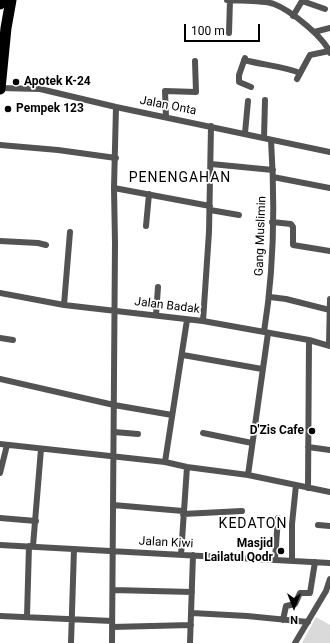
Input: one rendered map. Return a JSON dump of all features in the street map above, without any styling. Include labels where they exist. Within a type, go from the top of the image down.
[{"type":"highway","points":[[0,4],[1,0]]},
{"type":"highway","points":[[0,88],[11,0]]},
{"type":"street","points":[[229,33],[229,0],[273,3],[314,32],[330,52]]},
{"type":"street","points":[[293,16],[302,1],[325,9]]},
{"type":"street","points":[[314,32],[330,28]]},
{"type":"street","points":[[251,87],[239,82],[239,75],[244,59],[265,66],[285,68],[298,76],[312,54],[330,52]]},
{"type":"street","points":[[166,117],[165,91],[196,92],[194,61]]},
{"type":"street","name":"Jalan Onta","points":[[0,88],[40,89],[116,107],[330,152]]},
{"type":"street","points":[[264,138],[265,100]]},
{"type":"street","points":[[245,134],[248,101]]},
{"type":"street","points":[[112,643],[115,311],[114,188],[116,158],[116,107]]},
{"type":"street","points":[[202,321],[209,232],[211,126]]},
{"type":"street","name":"Gang Muslimin","points":[[248,475],[270,297],[273,177],[271,140]]},
{"type":"street","points":[[0,145],[54,149],[116,158]]},
{"type":"street","points":[[211,164],[273,170]]},
{"type":"street","points":[[273,177],[330,188]]},
{"type":"street","points":[[114,188],[149,194],[239,215]]},
{"type":"street","points":[[146,226],[149,194]]},
{"type":"street","points":[[272,222],[290,224],[293,227],[293,245],[330,251]]},
{"type":"street","points":[[64,305],[70,232]]},
{"type":"street","points":[[0,241],[38,243],[46,245]]},
{"type":"street","points":[[156,315],[158,287]]},
{"type":"street","name":"Jalan Badak","points":[[0,293],[64,305],[202,321],[309,340],[329,346]]},
{"type":"street","points":[[270,297],[286,299],[330,310]]},
{"type":"street","points":[[329,346],[330,299]]},
{"type":"street","points":[[165,462],[183,356],[187,320]]},
{"type":"street","points":[[0,338],[13,340]]},
{"type":"street","points":[[308,488],[309,340]]},
{"type":"street","points":[[183,356],[262,369]]},
{"type":"street","points":[[0,379],[114,405],[172,415]]},
{"type":"street","points":[[114,432],[138,434]]},
{"type":"street","points":[[203,433],[252,443]]},
{"type":"street","points":[[0,444],[165,462],[187,467],[248,475],[330,492]]},
{"type":"street","points":[[0,473],[7,445]]},
{"type":"street","points":[[308,447],[330,450]]},
{"type":"street","points":[[27,616],[31,546],[36,522],[41,449]]},
{"type":"street","points":[[181,554],[187,467]]},
{"type":"street","points":[[292,560],[292,524],[296,486]]},
{"type":"street","points":[[113,505],[183,513],[242,511]]},
{"type":"street","points":[[0,518],[36,522]]},
{"type":"street","points":[[275,559],[278,518]]},
{"type":"street","points":[[318,525],[330,526]]},
{"type":"street","name":"Jalan Kiwi","points":[[0,545],[330,563]]},
{"type":"street","points":[[71,643],[74,549]]},
{"type":"street","points":[[190,643],[193,555]]},
{"type":"street","points":[[283,620],[286,606],[295,604],[300,593],[310,593],[315,562]]},
{"type":"street","points":[[295,643],[326,591],[330,579]]},
{"type":"street","points":[[113,590],[192,592]]},
{"type":"street","points":[[192,613],[247,616],[308,622]]},
{"type":"street","points":[[0,616],[27,616],[112,624],[191,625]]},
{"type":"shaded area","points":[[316,617],[330,625],[330,643],[302,643]]},
{"type":"place","name":"Apotek K-24","points":[[16,82]]},
{"type":"place","name":"Pempek 123","points":[[8,109]]},
{"type":"place","name":"D'Zis Cafe","points":[[312,431]]},
{"type":"place","name":"Masjid Lailatul Qodr","points":[[281,551]]},
{"type":"district","name":"PENENGAHAN","points":[[180,178]]},
{"type":"district","name":"KEDATON","points":[[253,524]]}]
